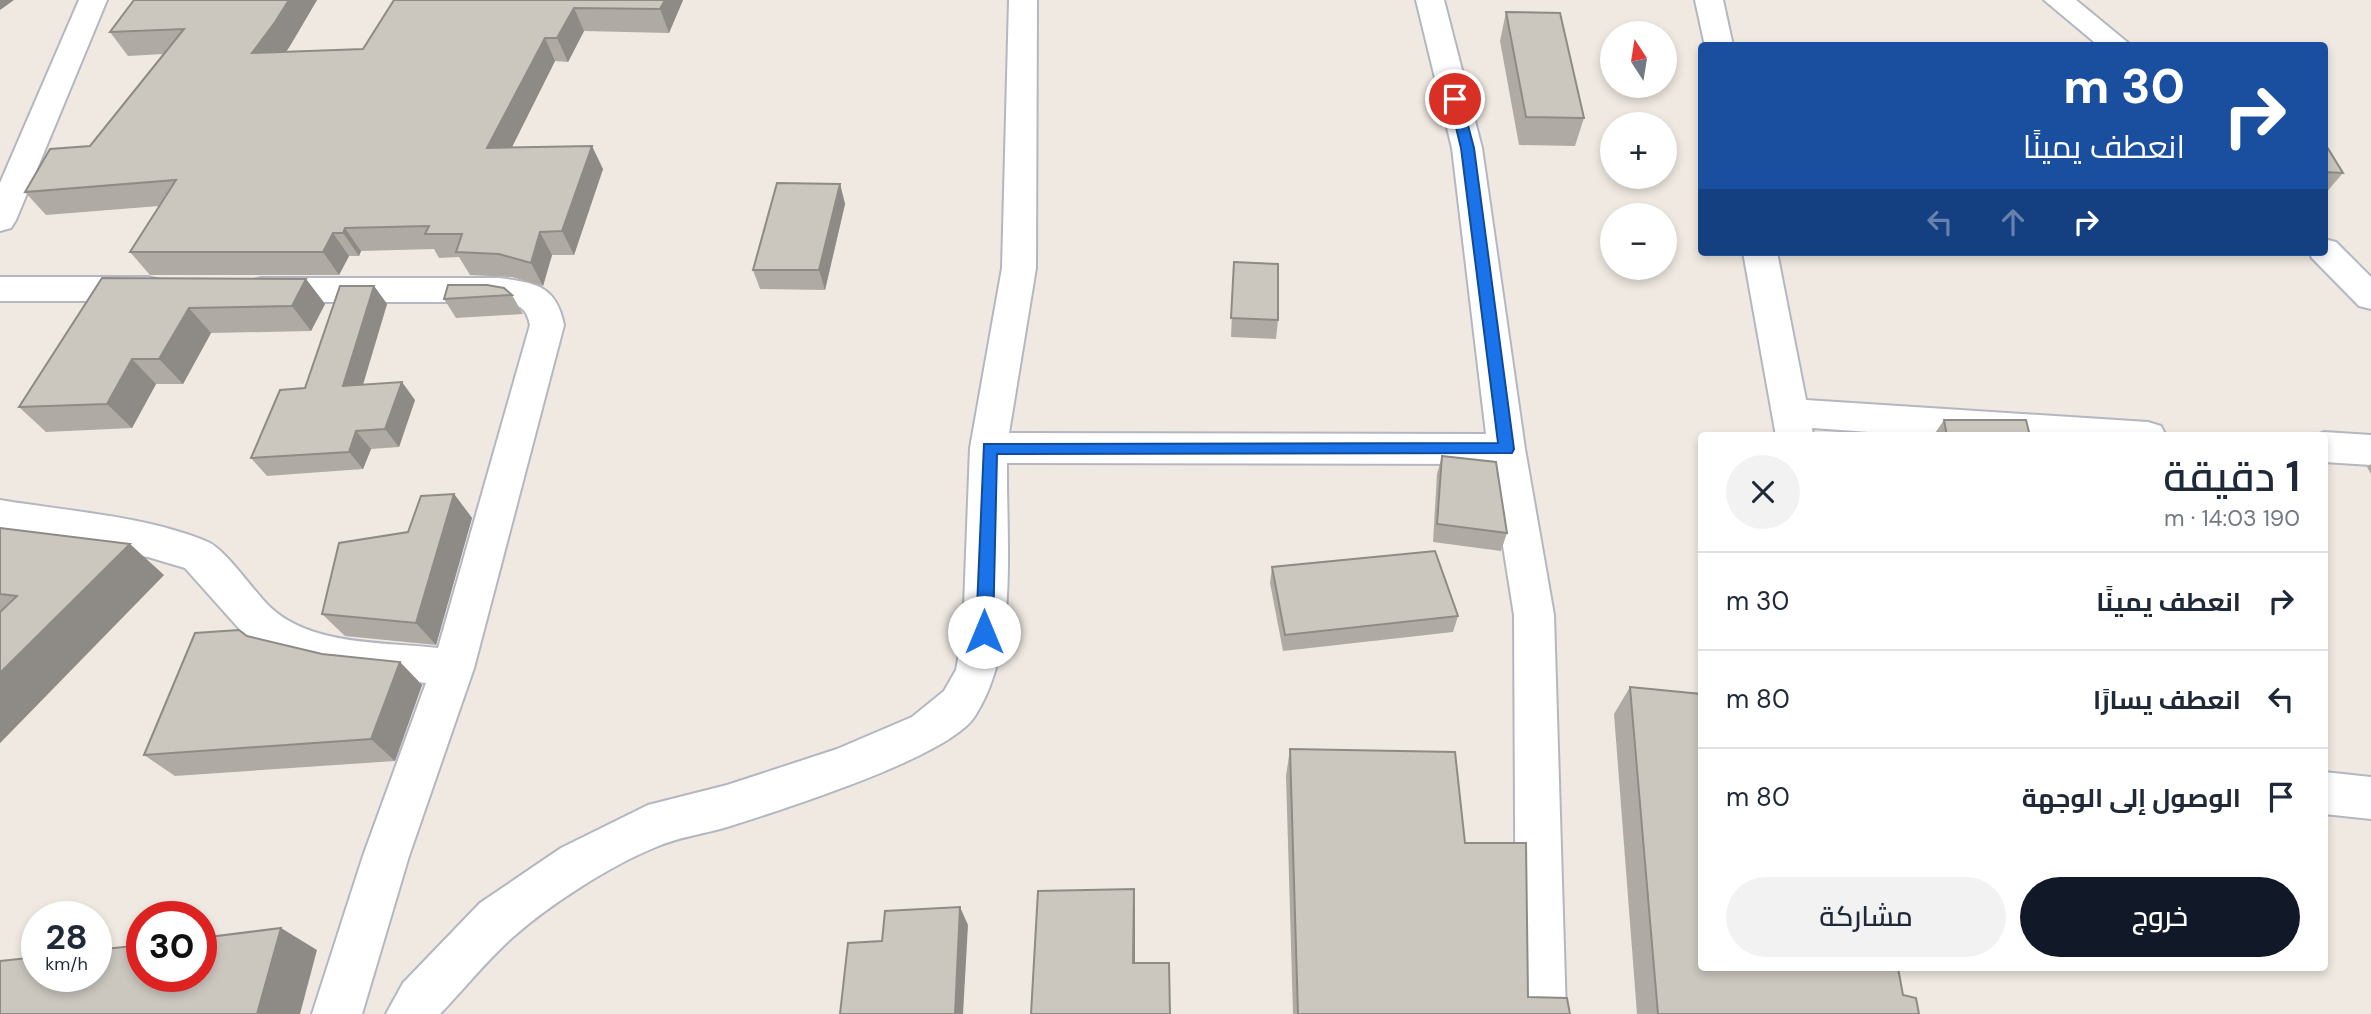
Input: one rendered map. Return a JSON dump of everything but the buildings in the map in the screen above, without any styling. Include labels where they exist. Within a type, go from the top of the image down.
[{"type":"street","points":[[0,220],[93,0]]},
{"type":"street","points":[[411,1014],[420,1000],[497,920],[577,864],[649,827],[727,806],[843,767],[927,731],[958,705],[976,673],[984,632],[989,448],[993,410],[1019,268],[1023,0]]},
{"type":"street","points":[[1430,0],[1467,148],[1506,449],[1534,615],[1541,1014]]},
{"type":"street","points":[[1709,0],[1717,42]]},
{"type":"street","points":[[2059,0],[2113,42]]},
{"type":"street","points":[[2328,254],[2371,297]]},
{"type":"street","points":[[1761,256],[1793,424],[2030,432]]},
{"type":"street","points":[[0,289],[180,289]]},
{"type":"street","points":[[222,289],[499,290],[534,295],[544,305],[547,325],[453,668],[386,856],[337,1014]]},
{"type":"street","points":[[2328,447],[2371,450]]},
{"type":"street","points":[[989,448],[1506,449]]},
{"type":"street","points":[[0,516],[148,541],[198,555],[257,621],[289,644],[347,656],[453,668]]},
{"type":"street","points":[[2328,793],[2371,798]]},
{"type":"route","points":[[984,632],[989,448],[1506,449],[1467,148],[1455,99]]}]
